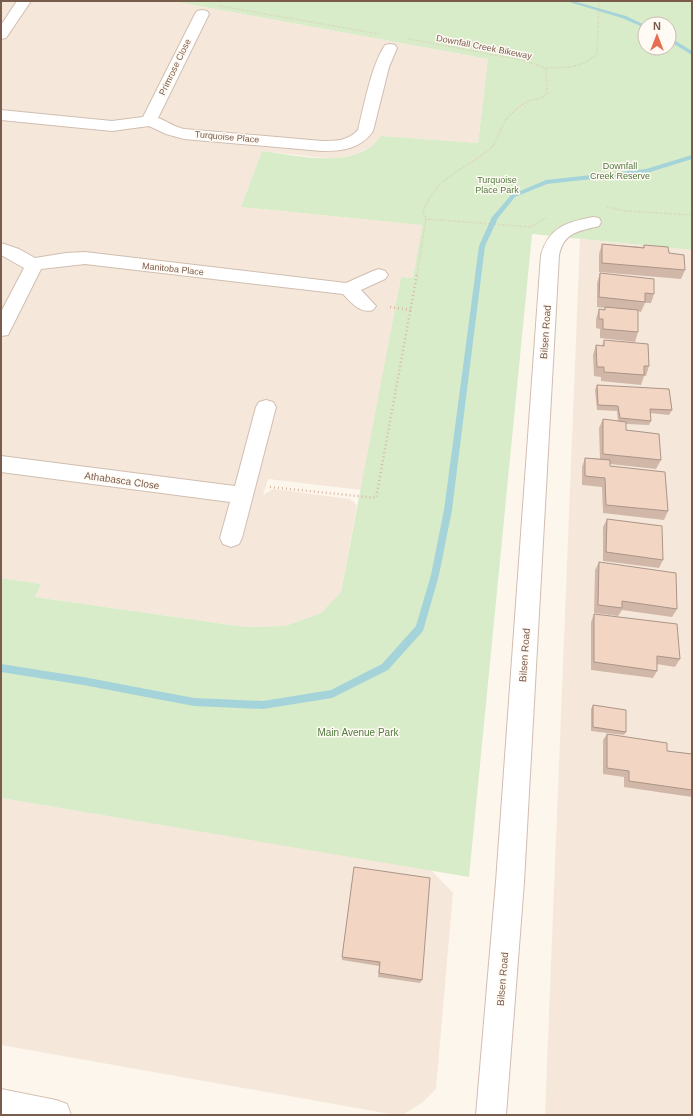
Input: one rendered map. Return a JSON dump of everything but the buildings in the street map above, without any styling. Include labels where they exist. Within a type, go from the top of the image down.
[{"type":"street","points":[[1,35],[24,1]]},
{"type":"street","name":"Primrose Close","points":[[149,121],[202,14]]},
{"type":"street","name":"Turquoise Place","points":[[149,121],[158,123],[171,131],[184,134],[322,146],[334,146],[352,142],[362,135],[364,131],[382,67],[390,48]]},
{"type":"street","points":[[1,115],[112,126],[149,121]]},
{"type":"street","name":"Bilsen Road","points":[[491,1115],[510,882],[550,255],[555,239],[562,233],[570,228],[593,222]]},
{"type":"street","points":[[1,249],[35,264],[1,330]]},
{"type":"street","name":"Manitoba Place","points":[[35,264],[66,259],[85,258],[348,289]]},
{"type":"street","points":[[367,306],[348,289],[380,275]]},
{"type":"street","points":[[232,538],[266,407]]},
{"type":"street","name":"Athabasca Close","points":[[1,464],[243,496]]},
{"type":"street","points":[[1,1104],[56,1115]]},
{"type":"path","points":[[243,496],[263,491],[272,486],[376,498],[426,219],[423,211],[429,197],[441,183],[456,171],[490,149],[508,117],[529,101],[540,100],[547,93],[546,68],[584,64],[592,60],[597,55],[599,1]]},
{"type":"path","points":[[217,5],[382,34]]},
{"type":"path","name":"Downfall Creek Bikeway","points":[[404,38],[522,60],[546,68]]},
{"type":"path","points":[[426,219],[513,226]]},
{"type":"shaded area","points":[[1,1],[172,1],[488,59],[478,143],[381,136],[370,147],[356,154],[333,159],[262,151],[241,207],[422,225],[413,278],[401,277],[361,490],[268,479],[263,495],[273,489],[350,499],[357,505],[341,592],[321,613],[285,626],[245,627],[35,597],[41,584],[1,578]]},
{"type":"shaded area","points":[[580,239],[692,250],[692,1115],[545,1115]]},
{"type":"shaded area","points":[[1,798],[431,870],[453,893],[436,1089],[423,1102],[403,1115],[396,1115],[1,1045]]},
{"type":"green space","name":"Main Avenue Park","points":[[172,1],[692,1],[692,250],[532,234],[469,877],[1,798],[1,578],[41,584],[35,597],[245,627],[285,626],[321,613],[341,592],[401,277],[413,278],[422,225],[241,207],[262,151],[303,157],[346,157],[359,153],[370,147],[381,136],[478,143],[488,59]]},
{"type":"waterway","points":[[568,1],[624,17],[637,23]]},
{"type":"waterway","points":[[677,44],[692,53]]},
{"type":"waterway","points":[[1,668],[83,681],[194,702],[263,705],[332,694],[385,667],[420,628],[435,575],[448,510],[482,246],[495,217],[513,196],[546,182],[647,171],[692,157]]},
{"type":"park label","name":"Downfall Creek Reserve","points":[[620,172]]},
{"type":"park label","name":"Turquoise Place Park","points":[[497,186]]}]
